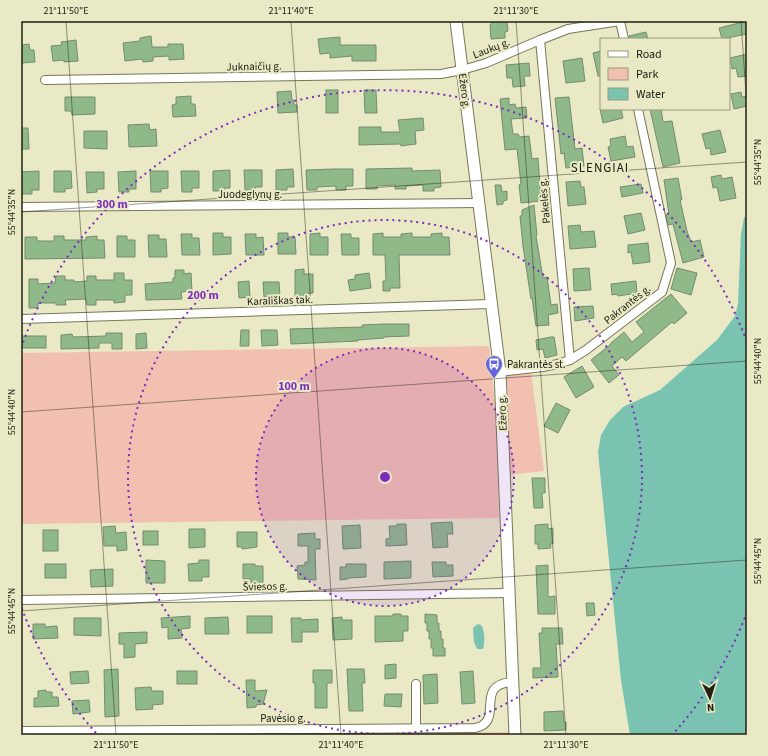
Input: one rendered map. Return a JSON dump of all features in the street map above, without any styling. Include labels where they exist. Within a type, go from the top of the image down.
[{"type":"main road","name":"Ežero g.","points":[[456,21],[500,372],[516,735]]},
{"type":"street","name":"Laukų g.","points":[[462,70],[498,59],[540,40],[568,30],[620,21]]},
{"type":"street","points":[[620,21],[624,38]]},
{"type":"street","name":"Pakelės g.","points":[[540,40],[570,360]]},
{"type":"street","name":"Juknaičių g.","points":[[45,80],[441,74],[462,70]]},
{"type":"street","name":"Pakrantės g.","points":[[500,372],[543,367],[570,360],[586,350],[662,292],[671,263],[638,110]]},
{"type":"street","name":"Juodeglynų g.","points":[[21,207],[479,203]]},
{"type":"street","name":"Karališkas tak.","points":[[21,319],[491,304]]},
{"type":"street","name":"Šviesos g.","points":[[21,600],[509,593]]},
{"type":"street","name":"Pavėsio g.","points":[[21,731],[475,728],[488,722],[490,697],[497,686],[502,683],[513,682]]},
{"type":"street","points":[[416,684],[416,728]]},
{"type":"green space","points":[[489,346],[496,414],[499,518],[21,524],[21,353]]},
{"type":"green space","points":[[531,372],[544,471],[510,475],[507,376]]},
{"type":"green space","points":[[509,732],[509,735],[263,735]]},
{"type":"water","points":[[747,214],[747,735],[630,735],[621,680],[598,452],[601,435],[610,420],[623,407],[660,390],[717,340],[735,316],[738,304],[741,234],[744,218]]},
{"type":"water","points":[[478,624],[481,625],[484,633],[483,649],[477,649],[474,642],[473,628]]},
{"type":"building","points":[[493,21],[507,21],[508,31],[505,32],[505,38],[491,39],[490,25]]},
{"type":"building","points":[[747,21],[747,34],[722,38],[719,28]]},
{"type":"building","points":[[646,32],[648,38],[629,38],[629,36]]},
{"type":"building","points":[[151,36],[152,47],[168,47],[168,44],[183,44],[184,59],[169,60],[169,56],[153,57],[153,61],[143,62],[142,59],[125,61],[123,43],[140,41],[140,38]]},
{"type":"building","points":[[340,37],[340,45],[376,45],[376,61],[352,61],[352,56],[330,58],[330,53],[320,54],[318,39]]},
{"type":"building","points":[[76,40],[78,61],[53,61],[51,46],[62,45],[61,42]]},
{"type":"building","points":[[29,44],[30,50],[34,50],[35,62],[21,63],[21,45]]},
{"type":"building","points":[[600,51],[600,76],[598,76],[593,53]]},
{"type":"building","points":[[747,54],[747,76],[738,77],[736,68],[732,69],[730,58]]},
{"type":"building","points":[[582,58],[585,81],[566,83],[563,61]]},
{"type":"building","points":[[529,63],[530,76],[524,76],[525,86],[513,87],[512,78],[507,78],[506,65]]},
{"type":"building","points":[[326,90],[338,90],[338,113],[326,113]]},
{"type":"building","points":[[364,90],[376,90],[377,113],[365,113]]},
{"type":"building","points":[[291,91],[294,105],[297,105],[297,112],[278,113],[277,92]]},
{"type":"building","points":[[741,92],[742,97],[747,96],[747,106],[734,109],[731,94]]},
{"type":"building","points":[[191,96],[191,104],[195,104],[196,116],[173,117],[172,105],[176,104],[176,97]]},
{"type":"building","points":[[65,97],[95,97],[95,114],[72,115],[71,111],[65,111]]},
{"type":"building","points":[[569,97],[575,149],[582,148],[584,166],[566,168],[564,153],[561,154],[555,98]]},
{"type":"building","points":[[509,98],[509,105],[515,104],[516,108],[526,107],[527,118],[511,119],[513,134],[518,134],[520,137],[529,136],[532,159],[538,158],[541,201],[521,203],[519,185],[521,184],[517,149],[505,150],[500,99]]},
{"type":"building","points":[[600,110],[621,110],[623,118],[603,123]]},
{"type":"building","points":[[650,110],[661,110],[663,122],[672,121],[680,163],[663,167]]},
{"type":"building","points":[[423,118],[424,130],[415,131],[416,144],[401,146],[401,144],[359,145],[359,127],[381,127],[381,132],[400,132],[398,120]]},
{"type":"building","points":[[149,124],[150,130],[156,129],[157,146],[129,147],[128,125]]},
{"type":"building","points":[[21,128],[28,128],[29,149],[21,149]]},
{"type":"building","points":[[720,130],[726,152],[711,155],[710,148],[706,149],[702,134]]},
{"type":"building","points":[[84,131],[107,131],[107,149],[84,148]]},
{"type":"building","points":[[625,136],[627,147],[633,146],[635,157],[611,161],[608,147],[611,146],[610,139]]},
{"type":"building","points":[[412,168],[412,171],[440,170],[441,187],[434,188],[434,191],[423,191],[423,185],[406,186],[406,189],[395,189],[395,185],[377,186],[377,189],[366,189],[366,169]]},
{"type":"building","points":[[293,169],[294,187],[287,187],[287,190],[276,190],[276,170]]},
{"type":"building","points":[[353,169],[353,186],[346,186],[346,190],[336,190],[336,186],[317,187],[317,190],[307,190],[306,170]]},
{"type":"building","points":[[230,170],[230,188],[224,188],[224,191],[213,191],[213,171]]},
{"type":"building","points":[[244,170],[262,170],[262,187],[255,187],[255,190],[245,190]]},
{"type":"building","points":[[39,171],[39,190],[32,190],[32,194],[21,194],[21,172]]},
{"type":"building","points":[[54,171],[71,171],[72,188],[65,189],[65,192],[54,192]]},
{"type":"building","points":[[136,171],[136,189],[129,189],[129,192],[119,192],[118,172]]},
{"type":"building","points":[[150,171],[168,171],[168,188],[161,189],[161,192],[151,192]]},
{"type":"building","points":[[181,171],[199,171],[199,188],[192,188],[192,192],[182,192]]},
{"type":"building","points":[[86,172],[104,172],[104,189],[97,189],[97,192],[87,193]]},
{"type":"building","points":[[721,175],[722,179],[732,177],[736,198],[720,201],[717,187],[713,188],[711,177]]},
{"type":"building","points":[[678,178],[682,200],[680,200],[687,231],[691,242],[700,240],[704,257],[683,263],[673,224],[668,225],[666,215],[669,214],[664,180]]},
{"type":"building","points":[[580,181],[581,187],[584,187],[586,204],[568,206],[566,182]]},
{"type":"building","points":[[641,184],[643,193],[622,197],[620,187]]},
{"type":"building","points":[[495,185],[501,185],[502,192],[507,191],[507,200],[503,201],[503,204],[497,205]]},
{"type":"building","points":[[534,205],[536,236],[543,278],[547,277],[551,305],[557,304],[558,313],[548,315],[549,325],[536,326],[523,246],[520,216],[522,216],[522,210]]},
{"type":"building","points":[[641,213],[645,230],[628,234],[624,216]]},
{"type":"building","points":[[580,225],[581,232],[594,231],[596,247],[570,249],[568,226]]},
{"type":"building","points":[[213,233],[223,233],[223,237],[231,237],[231,254],[213,255]]},
{"type":"building","points":[[278,233],[288,233],[288,237],[295,237],[296,254],[278,254]]},
{"type":"building","points":[[320,233],[320,237],[328,237],[328,255],[310,255],[310,234]]},
{"type":"building","points":[[383,233],[383,237],[401,237],[401,234],[412,233],[412,237],[431,237],[431,234],[442,233],[442,237],[449,237],[450,255],[399,255],[400,288],[390,288],[390,291],[383,291],[383,281],[386,281],[385,255],[373,255],[373,234]]},
{"type":"building","points":[[181,234],[192,234],[192,238],[199,238],[200,255],[182,255]]},
{"type":"building","points":[[245,234],[256,234],[256,238],[263,237],[264,255],[246,255]]},
{"type":"building","points":[[341,234],[351,234],[351,238],[359,238],[359,255],[342,255]]},
{"type":"building","points":[[148,235],[159,235],[159,239],[166,239],[167,257],[149,257]]},
{"type":"building","points":[[54,236],[64,236],[64,240],[86,240],[86,237],[97,236],[97,240],[104,240],[105,258],[25,259],[25,237],[37,237],[37,241],[54,241]]},
{"type":"building","points":[[117,236],[127,236],[127,240],[135,240],[135,257],[117,257]]},
{"type":"building","points":[[648,243],[650,262],[633,264],[631,252],[628,253],[628,245]]},
{"type":"building","points":[[589,268],[591,290],[574,291],[573,269]]},
{"type":"building","points":[[677,268],[697,273],[691,295],[671,289]]},
{"type":"building","points":[[304,269],[304,274],[313,274],[313,293],[304,294],[304,299],[295,299],[295,270]]},
{"type":"building","points":[[175,270],[184,270],[184,274],[191,273],[192,291],[181,292],[182,299],[146,300],[145,284],[173,282],[173,278],[175,278]]},
{"type":"building","points":[[114,273],[124,273],[124,280],[132,280],[132,295],[125,295],[125,302],[114,303],[114,300],[96,300],[96,305],[87,305],[86,299],[65,300],[66,305],[56,305],[56,303],[38,303],[38,308],[29,308],[29,279],[38,279],[38,284],[55,283],[56,276],[65,276],[65,280],[74,280],[74,282],[87,281],[87,276],[96,276],[96,280],[114,280]]},
{"type":"building","points":[[369,273],[371,288],[350,291],[348,280],[355,279],[355,275]]},
{"type":"building","points":[[249,281],[250,297],[239,298],[238,282]]},
{"type":"building","points":[[636,281],[637,293],[618,296],[617,294],[612,295],[611,284]]},
{"type":"building","points":[[263,282],[279,282],[280,296],[264,297]]},
{"type":"building","points":[[671,294],[687,313],[674,324],[672,322],[626,361],[622,357],[612,366],[619,375],[609,383],[591,360],[624,332],[632,342],[644,332],[636,322]]},
{"type":"building","points":[[593,306],[594,318],[575,321],[574,307]]},
{"type":"building","points":[[409,324],[409,336],[384,337],[358,341],[291,344],[290,329],[363,327],[362,325]]},
{"type":"building","points":[[241,330],[249,330],[249,346],[240,346]]},
{"type":"building","points":[[261,330],[277,330],[278,345],[262,346]]},
{"type":"building","points":[[106,333],[122,333],[122,349],[112,349],[112,343],[99,343],[99,348],[61,349],[61,335],[72,334],[73,337],[106,336]]},
{"type":"building","points":[[146,333],[147,348],[136,349],[136,334]]},
{"type":"building","points":[[21,336],[46,336],[46,348],[21,348]]},
{"type":"building","points":[[554,337],[557,355],[545,358],[543,349],[537,350],[536,340]]},
{"type":"building","points":[[582,366],[594,387],[576,398],[564,377]]},
{"type":"building","points":[[556,403],[570,410],[558,433],[544,426]]},
{"type":"building","points":[[532,478],[545,478],[545,493],[542,493],[543,508],[534,508]]},
{"type":"building","points":[[452,522],[453,534],[447,534],[448,547],[433,548],[431,523]]},
{"type":"building","points":[[397,524],[406,524],[407,545],[386,546],[386,539],[390,538],[389,526],[397,526]]},
{"type":"building","points":[[548,524],[548,529],[553,528],[553,544],[550,544],[551,548],[538,549],[538,544],[535,544],[535,525]]},
{"type":"building","points":[[360,525],[361,548],[343,549],[342,526]]},
{"type":"building","points":[[115,526],[116,533],[126,532],[127,550],[117,551],[117,546],[104,546],[103,527]]},
{"type":"building","points":[[189,529],[205,529],[205,547],[189,548]]},
{"type":"building","points":[[43,530],[58,530],[58,551],[43,551]]},
{"type":"building","points":[[143,531],[158,531],[158,545],[143,545]]},
{"type":"building","points":[[237,532],[257,532],[257,547],[242,549],[242,547],[237,547]]},
{"type":"building","points":[[315,533],[315,539],[320,539],[320,549],[315,549],[316,580],[298,579],[297,566],[305,565],[305,562],[308,562],[308,546],[298,546],[298,534]]},
{"type":"building","points":[[146,560],[165,561],[165,583],[146,583]]},
{"type":"building","points":[[199,560],[209,560],[209,577],[202,577],[202,581],[189,581],[188,564],[199,563]]},
{"type":"building","points":[[411,561],[411,578],[384,579],[384,562]]},
{"type":"building","points":[[432,562],[446,562],[446,565],[453,565],[453,576],[433,577]]},
{"type":"building","points":[[45,564],[66,564],[66,578],[45,578]]},
{"type":"building","points":[[243,564],[263,566],[263,585],[251,585],[251,579],[243,579]]},
{"type":"building","points":[[346,564],[366,564],[366,577],[340,580],[340,567],[346,567]]},
{"type":"building","points":[[548,565],[548,597],[555,596],[555,614],[538,614],[536,566]]},
{"type":"building","points":[[113,569],[113,586],[91,587],[90,570]]},
{"type":"building","points":[[586,603],[594,603],[595,615],[587,616]]},
{"type":"building","points":[[393,614],[408,616],[408,631],[403,631],[403,641],[375,642],[375,616],[393,616]]},
{"type":"building","points":[[425,614],[437,615],[439,631],[441,631],[441,639],[443,639],[443,648],[445,648],[445,656],[433,656],[431,639],[429,639],[429,631],[427,631],[427,623],[425,623]]},
{"type":"building","points":[[190,616],[190,628],[181,629],[182,638],[168,639],[168,627],[162,628],[161,618]]},
{"type":"building","points":[[247,616],[272,616],[272,633],[247,633]]},
{"type":"building","points":[[228,617],[229,634],[205,634],[205,618]]},
{"type":"building","points":[[342,617],[342,620],[352,620],[352,639],[333,640],[332,618]]},
{"type":"building","points":[[74,618],[101,618],[101,636],[74,635]]},
{"type":"building","points":[[291,618],[301,618],[301,620],[318,619],[318,632],[302,632],[302,642],[292,642]]},
{"type":"building","points":[[33,624],[45,624],[45,627],[57,626],[58,638],[33,639]]},
{"type":"building","points":[[542,628],[562,628],[563,644],[556,644],[558,677],[533,678],[533,668],[541,668],[539,633],[542,633]]},
{"type":"building","points":[[147,632],[147,643],[135,644],[135,657],[124,658],[124,644],[119,644],[119,633]]},
{"type":"building","points":[[396,664],[396,678],[385,679],[385,665]]},
{"type":"building","points":[[118,669],[119,716],[105,717],[104,670]]},
{"type":"building","points":[[347,669],[364,669],[365,683],[362,683],[363,711],[349,711]]},
{"type":"building","points":[[313,670],[332,670],[332,683],[327,683],[327,708],[315,708],[315,683],[313,683]]},
{"type":"building","points":[[88,671],[89,683],[71,684],[70,672]]},
{"type":"building","points":[[177,671],[197,671],[197,684],[177,684]]},
{"type":"building","points":[[473,671],[475,703],[462,704],[460,672]]},
{"type":"building","points":[[437,674],[438,703],[424,704],[423,675]]},
{"type":"building","points":[[246,680],[255,680],[255,691],[267,690],[263,704],[256,705],[256,707],[247,708]]},
{"type":"building","points":[[151,687],[152,691],[163,691],[163,704],[152,705],[153,709],[136,710],[135,688]]},
{"type":"building","points":[[46,690],[46,692],[52,692],[52,697],[58,697],[59,706],[34,707],[34,698],[38,698],[38,691]]},
{"type":"building","points":[[385,694],[402,694],[401,707],[384,706]]},
{"type":"building","points":[[89,700],[90,712],[73,714],[72,701]]},
{"type":"building","points":[[563,711],[564,722],[566,722],[566,730],[544,731],[544,712]]},
{"type":"place","name":"Pakrantės st.","points":[[494,379]]},
{"type":"district","name":"SLENGIAI","points":[[600,167]]}]
